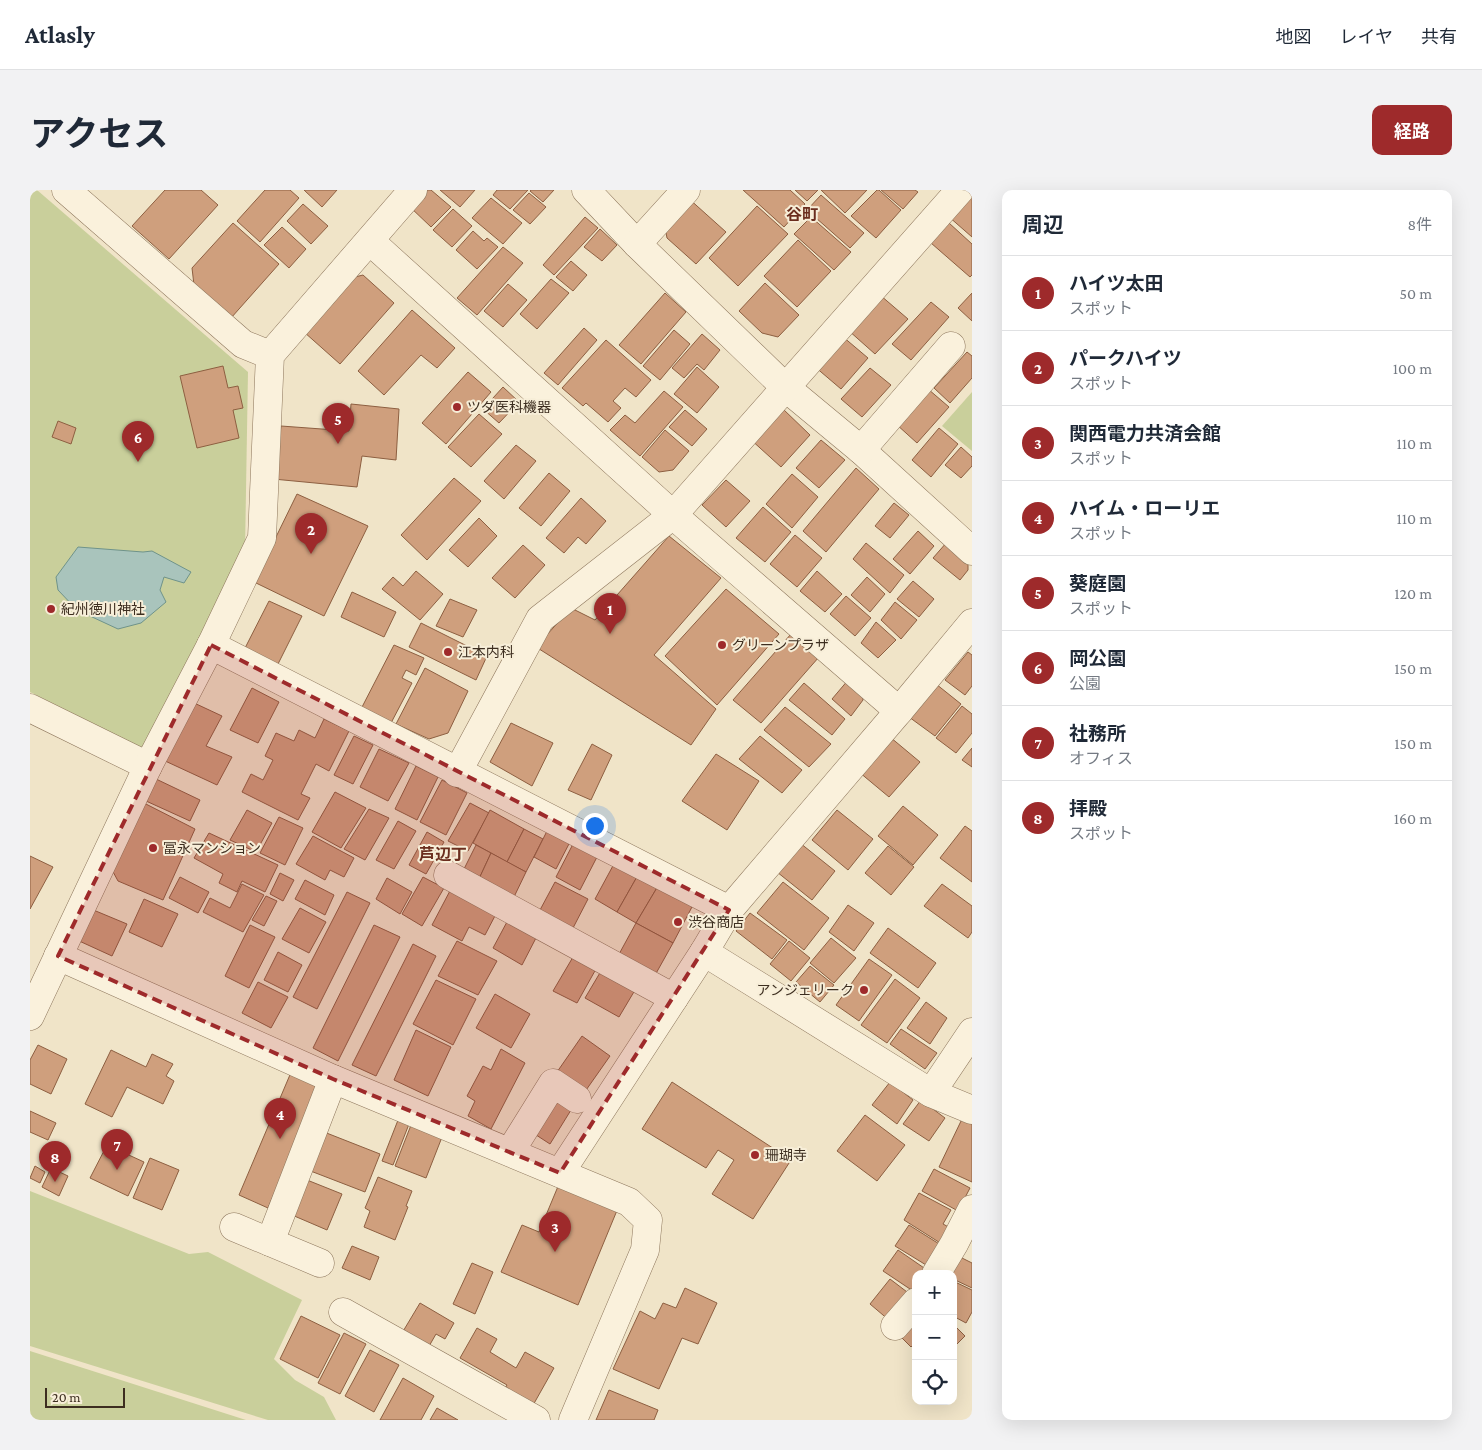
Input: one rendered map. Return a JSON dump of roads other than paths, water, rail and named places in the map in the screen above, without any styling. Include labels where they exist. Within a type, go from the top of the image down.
[{"type":"street","points":[[66,190],[243,344],[270,355]]},
{"type":"street","points":[[30,1016],[148,766],[211,645],[262,538],[270,355],[413,190]]},
{"type":"street","points":[[586,190],[638,244],[785,387],[861,450],[972,551]]},
{"type":"street","points":[[638,244],[686,190]]},
{"type":"street","points":[[458,772],[540,619],[673,515],[960,190]]},
{"type":"street","points":[[370,241],[673,515],[899,711]]},
{"type":"street","points":[[861,450],[951,346]]},
{"type":"street","points":[[560,1173],[704,952],[729,910],[972,623]]},
{"type":"street","points":[[211,645],[729,910]]},
{"type":"street","points":[[30,708],[148,766]]},
{"type":"street","points":[[448,875],[674,998]]},
{"type":"street","points":[[704,952],[931,1093],[972,1110]]},
{"type":"street","points":[[58,956],[333,1079],[629,1202],[648,1220],[645,1250],[573,1420]]},
{"type":"street","points":[[931,1093],[972,1032]]},
{"type":"street","points":[[270,1242],[333,1079]]},
{"type":"street","points":[[510,1152],[553,1083],[577,1099]]},
{"type":"street","points":[[938,1270],[972,1209]]},
{"type":"street","points":[[234,1227],[320,1262]]},
{"type":"street","points":[[895,1326],[912,1307]]},
{"type":"street","points":[[343,1312],[536,1420]]},
{"type":"water","points":[[78,547],[152,551],[191,572],[184,583],[164,577],[160,590],[166,602],[141,623],[118,629],[77,610],[58,590],[56,577]]},
{"type":"place","name":"ツダ医科機器","points":[[457,407]]},
{"type":"place","name":"葵庭園","points":[[338,444]]},
{"type":"place","name":"岡公園","points":[[138,462]]},
{"type":"place","name":"パークハイツ","points":[[311,554]]},
{"type":"place","name":"紀州徳川神社","points":[[51,609]]},
{"type":"place","name":"ハイツ太田","points":[[610,634]]},
{"type":"place","name":"グリーンプラザ","points":[[722,645]]},
{"type":"place","name":"江本内科","points":[[448,652]]},
{"type":"place","name":"冨永マンション","points":[[153,848]]},
{"type":"place","name":"渋谷商店","points":[[678,922]]},
{"type":"place","name":"アンジェリーク","points":[[864,990]]},
{"type":"place","name":"ハイム・ローリエ","points":[[280,1139]]},
{"type":"place","name":"珊瑚寺","points":[[755,1155]]},
{"type":"place","name":"社務所","points":[[117,1170]]},
{"type":"place","name":"拝殿","points":[[55,1182]]},
{"type":"place","name":"関西電力共済会館","points":[[555,1252]]},
{"type":"district","name":"谷町","points":[[802,214]]},
{"type":"district","name":"芦辺丁","points":[[443,854]]}]
